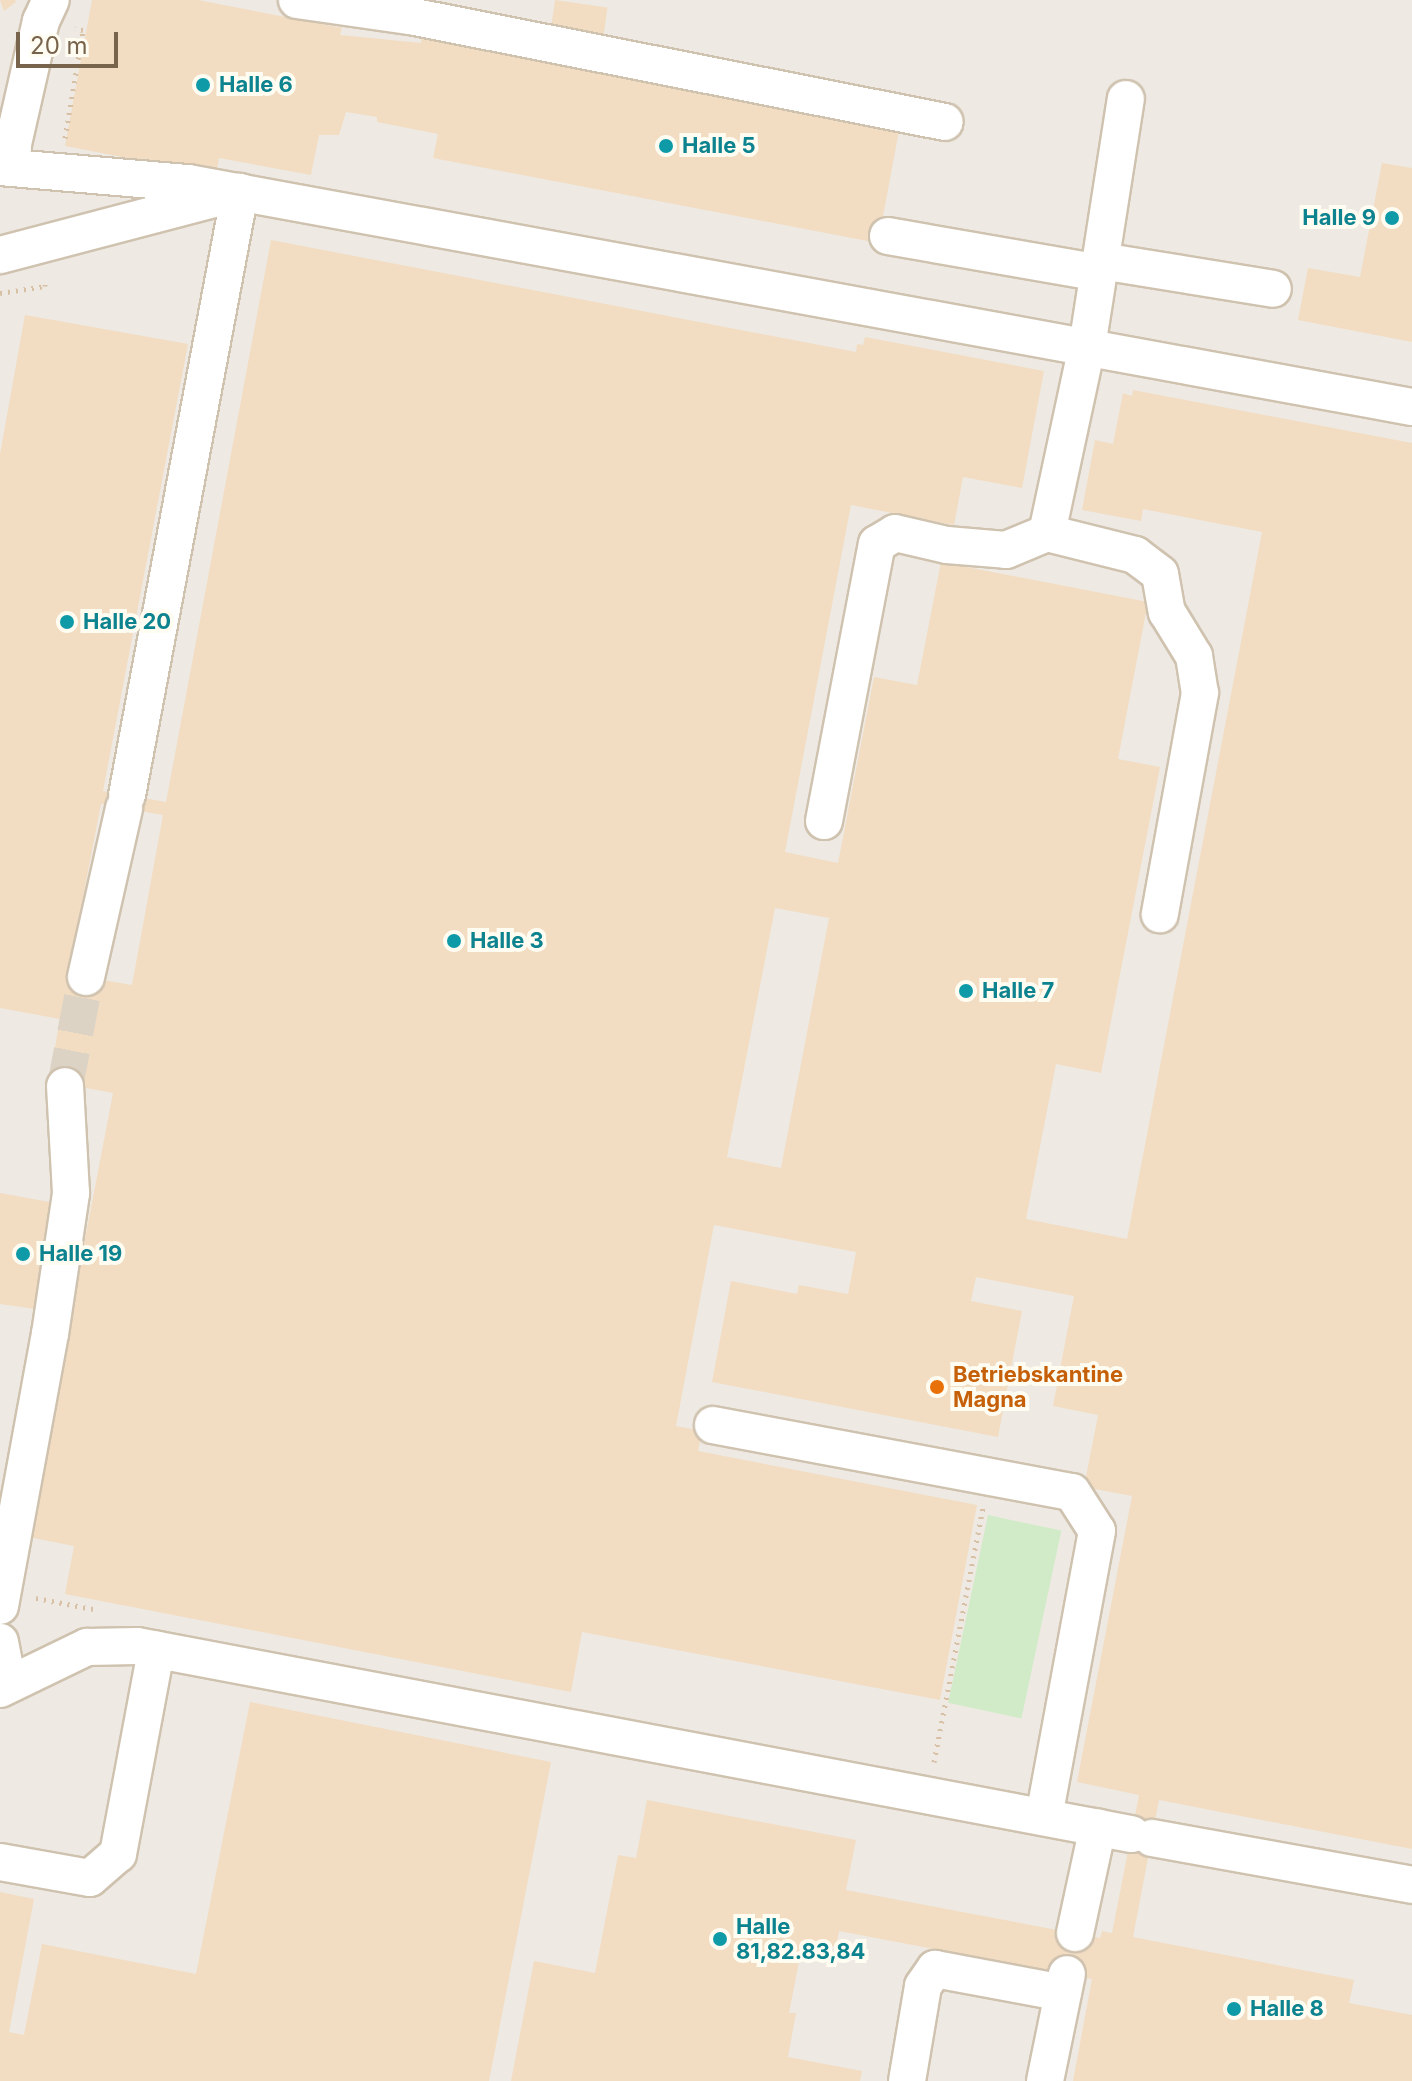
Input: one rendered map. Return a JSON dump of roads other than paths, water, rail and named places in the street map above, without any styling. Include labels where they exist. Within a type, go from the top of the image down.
[{"type":"street","points":[[51,0],[41,21],[6,166],[188,183],[1412,407]]},
{"type":"street","points":[[297,0],[410,16],[945,122]]},
{"type":"street","points":[[1047,533],[1087,347],[1126,99]]},
{"type":"street","points":[[0,255],[240,192]]},
{"type":"street","points":[[86,977],[125,802],[240,192]]},
{"type":"street","points":[[888,236],[1273,289]]},
{"type":"street","points":[[824,821],[877,544],[895,533],[947,545],[1006,550],[1047,533],[1135,555],[1160,574],[1167,612],[1194,656],[1200,693],[1160,914]]},
{"type":"street","points":[[1,1598],[50,1334],[71,1193],[65,1086]]},
{"type":"street","points":[[713,1425],[1072,1492],[1097,1531],[1044,1817]]},
{"type":"street","points":[[0,1642],[3,1685],[87,1647],[137,1646],[1412,1885]]},
{"type":"street","points":[[0,1862],[90,1878],[118,1854],[156,1650]]},
{"type":"street","points":[[1075,1933],[1127,1833]]},
{"type":"street","points":[[907,2081],[923,1986],[935,1969],[1065,1984],[1045,2081]]},
{"type":"tunnel","points":[[65,1086],[86,977]]},
{"type":"place","name":"Halle 6","points":[[203,85]]},
{"type":"place","name":"Halle 5","points":[[666,146]]},
{"type":"place","name":"Halle 9","points":[[1392,218]]},
{"type":"place","name":"Halle 20","points":[[67,622]]},
{"type":"place","name":"Halle 3","points":[[454,941]]},
{"type":"place","name":"Halle 7","points":[[966,991]]},
{"type":"place","name":"Halle 19","points":[[23,1254]]},
{"type":"place","name":"Betriebskantine Magna","points":[[937,1387]]},
{"type":"place","name":"Halle 81,82.83,84","points":[[720,1939]]},
{"type":"place","name":"Halle 8","points":[[1234,2009]]}]
